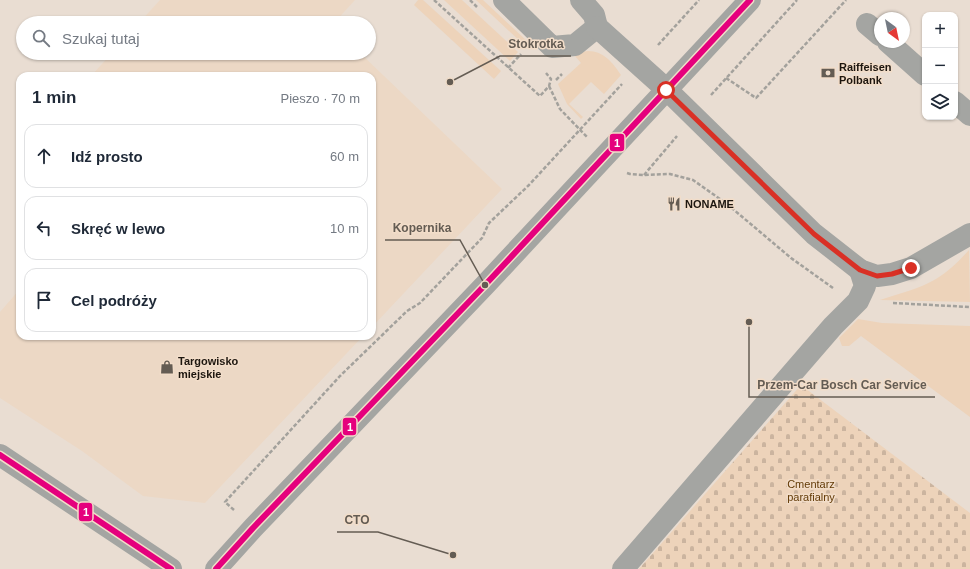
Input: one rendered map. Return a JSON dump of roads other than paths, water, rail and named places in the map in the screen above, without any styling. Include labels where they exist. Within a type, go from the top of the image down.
[{"type":"street","points":[[504,0],[552,47],[575,45],[597,27]]},
{"type":"street","points":[[581,0],[594,15],[597,27],[694,116],[814,234],[860,270],[877,276],[892,274],[911,268],[970,234]]},
{"type":"street","points":[[216,569],[253,528],[485,285],[750,0]]},
{"type":"street","points":[[895,48],[922,72]]},
{"type":"street","points":[[958,105],[970,115]]},
{"type":"street","points":[[623,569],[833,326],[858,301],[865,286],[860,270]]},
{"type":"street","points":[[0,455],[171,569]]},
{"type":"place","name":"Raiffeisen Polbank","points":[[828,73]]},
{"type":"place","name":"Stokrotka","points":[[450,82]]},
{"type":"place","name":"NONAME","points":[[674,204]]},
{"type":"place","name":"Kopernika","points":[[485,285]]},
{"type":"place","name":"Przem-Car Bosch Car Service","points":[[749,322]]},
{"type":"place","name":"Targowisko miejskie","points":[[167,367]]},
{"type":"place","name":"CTO","points":[[453,555]]},
{"type":"park label","name":"Cmentarz parafialny","points":[[811,490]]}]
